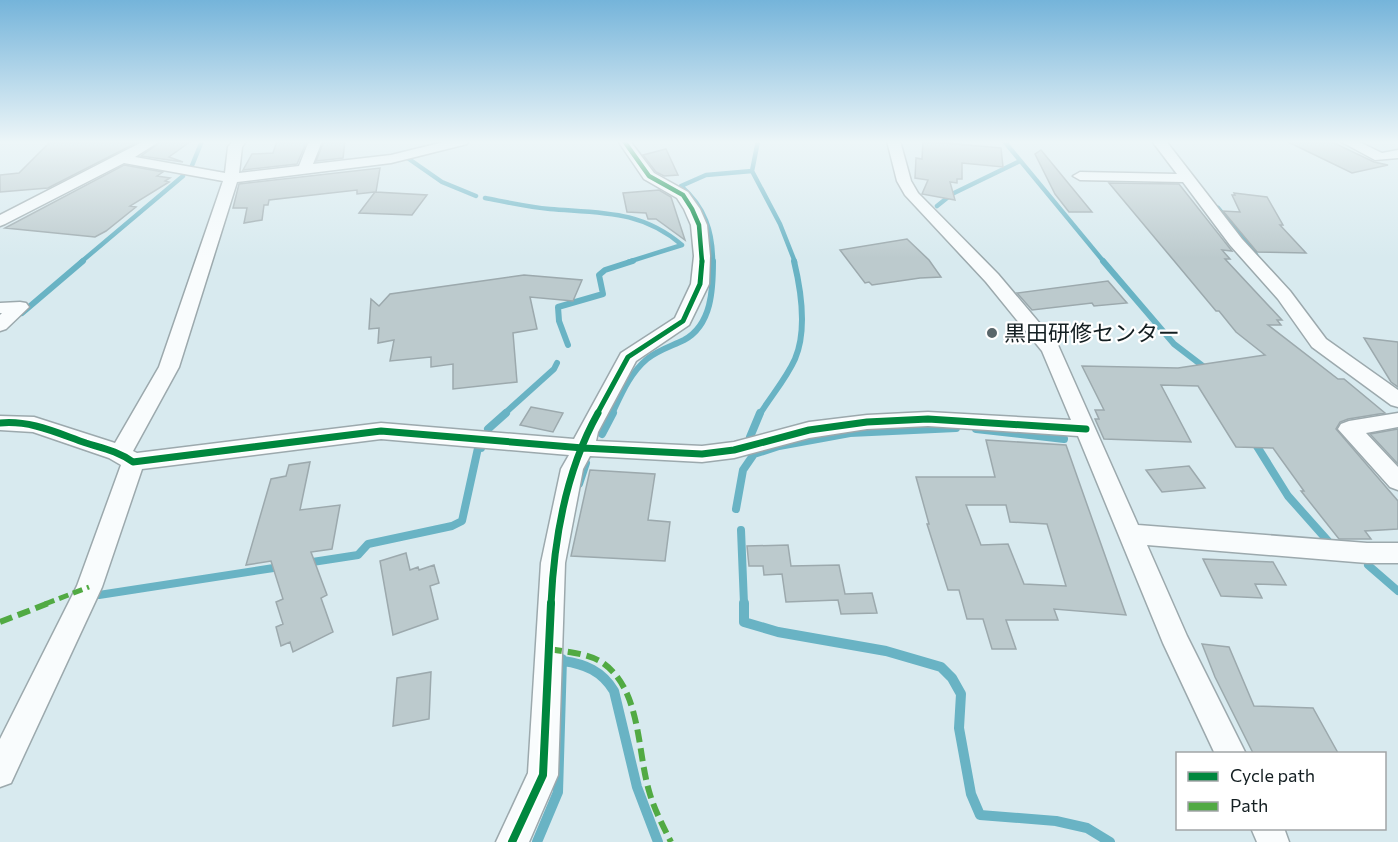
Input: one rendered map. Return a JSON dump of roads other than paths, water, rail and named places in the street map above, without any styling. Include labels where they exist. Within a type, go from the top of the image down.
[{"type":"street","points":[[0,221],[79,180]]},
{"type":"street","points":[[0,772],[89,587],[127,457],[169,368],[230,180]]},
{"type":"street","points":[[512,842],[543,775],[553,563],[572,469],[583,448],[587,432],[628,357],[683,321],[700,284],[702,256],[699,225],[683,195],[657,180]]},
{"type":"street","points":[[904,180],[912,195],[992,278],[1051,349],[1177,643],[1231,752]]},
{"type":"street","points":[[1190,180],[1236,242],[1284,295],[1319,343],[1398,400]]},
{"type":"street","points":[[0,202],[40,200]]},
{"type":"street","points":[[0,308],[20,307],[0,326]]},
{"type":"street","points":[[0,423],[10,421],[36,423],[127,457],[381,431],[583,448],[702,454],[734,450],[809,430],[867,422],[928,419],[1086,429]]},
{"type":"street","points":[[1398,420],[1349,429],[1398,481]]},
{"type":"street","points":[[1132,534],[1367,553],[1398,553]]},
{"type":"waterway","points":[[81,262],[178,180]]},
{"type":"waterway","points":[[440,180],[476,196]]},
{"type":"waterway","points":[[694,180],[681,186],[696,202],[706,220],[713,262]]},
{"type":"waterway","points":[[757,180],[780,224],[795,262]]},
{"type":"waterway","points":[[937,206],[952,194],[980,180]]},
{"type":"waterway","points":[[1036,180],[1104,262]]},
{"type":"waterway","points":[[485,198],[542,208],[620,215],[651,225],[682,245],[628,262]]},
{"type":"waterway","points":[[1218,208],[1256,255]]},
{"type":"waterway","points":[[22,313],[83,261]]},
{"type":"waterway","points":[[568,345],[559,321],[558,307],[603,294],[599,275],[605,270],[633,261]]},
{"type":"waterway","points":[[760,414],[787,374],[799,348],[802,310],[794,261]]},
{"type":"waterway","points":[[1103,261],[1174,344],[1208,370]]},
{"type":"waterway","points":[[612,414],[626,385],[641,365],[656,353],[684,340],[700,325],[709,305],[713,262]]},
{"type":"waterway","points":[[504,414],[554,369],[557,363]]},
{"type":"waterway","points":[[488,429],[506,413]]},
{"type":"waterway","points":[[602,434],[613,413]]},
{"type":"waterway","points":[[750,437],[760,413]]},
{"type":"waterway","points":[[736,509],[743,470],[754,454],[779,446],[850,433],[956,428]]},
{"type":"waterway","points":[[976,429],[1064,439]]},
{"type":"waterway","points":[[1253,440],[1288,496],[1328,541]]},
{"type":"waterway","points":[[306,563],[358,555],[368,544],[452,526],[462,521],[478,448],[481,448]]},
{"type":"waterway","points":[[579,484],[586,463]]},
{"type":"waterway","points":[[741,530],[744,604]]},
{"type":"waterway","points":[[1368,565],[1398,591]]},
{"type":"waterway","points":[[99,595],[280,567]]},
{"type":"waterway","points":[[744,604],[744,622],[778,632],[886,651],[941,667],[952,678],[961,694],[959,728],[971,794],[980,815],[1056,821],[1087,828],[1110,842]]},
{"type":"waterway","points":[[537,842],[558,792],[562,659]]},
{"type":"waterway","points":[[563,661],[579,664],[592,670],[604,678],[614,691],[637,787],[658,842]]},
{"type":"place","name":"黒田研修センター","points":[[992,333]]}]
